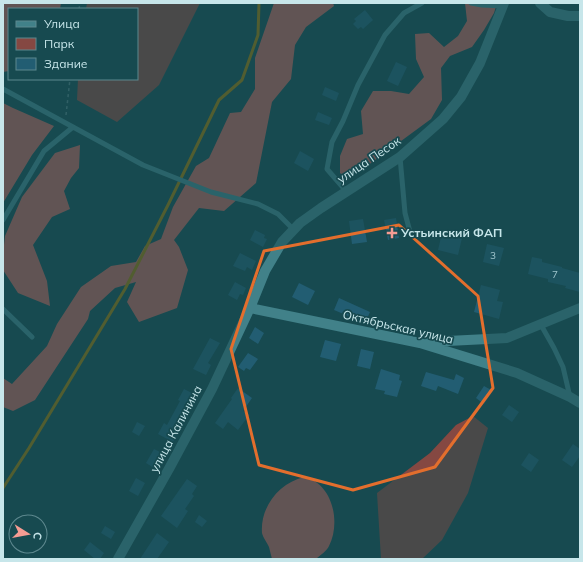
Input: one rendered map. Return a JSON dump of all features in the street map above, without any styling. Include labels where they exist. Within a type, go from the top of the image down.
[{"type":"street","points":[[540,3],[550,12],[568,16],[580,16]]},
{"type":"street","name":"улица Песок","points":[[250,308],[265,271],[282,242],[300,223],[346,191],[400,157],[443,119],[461,96],[480,63],[503,5]]},
{"type":"street","name":"Октябрьская улица","points":[[250,308],[420,343],[517,372],[570,396],[580,403]]},
{"type":"street","name":"улица Калинина","points":[[118,559],[205,402],[250,308]]},
{"type":"street","points":[[420,343],[507,338],[580,308]]},
{"type":"lane","points":[[346,191],[327,169],[332,142],[343,121],[358,85],[385,35],[404,13],[422,3]]},
{"type":"lane","points":[[471,3],[482,5],[503,5]]},
{"type":"lane","points":[[3,89],[143,165],[211,192],[258,204],[278,214],[294,230]]},
{"type":"lane","points":[[3,220],[44,151],[73,127]]},
{"type":"lane","points":[[400,157],[405,213],[410,232]]},
{"type":"lane","points":[[3,309],[32,337]]},
{"type":"lane","points":[[541,325],[563,367],[570,396]]},
{"type":"path","points":[[65,123],[70,80]]},
{"type":"highlighted area","points":[[399,225],[478,296],[493,388],[435,467],[353,490],[259,465],[231,349],[264,251]]},
{"type":"green space","points":[[87,3],[200,3],[159,85],[117,122],[77,100],[78,80],[138,80],[138,8],[86,8]]},
{"type":"green space","points":[[473,416],[488,428],[468,493],[442,540],[422,559],[381,559],[377,493],[430,453],[456,425]]},
{"type":"shaded area","points":[[3,3],[61,3],[60,8],[8,8],[8,71],[3,72]]},
{"type":"shaded area","points":[[274,3],[333,3],[334,6],[306,27],[295,45],[291,79],[272,102],[256,183],[224,211],[199,208],[174,240],[179,247],[188,270],[177,308],[139,322],[127,302],[136,282],[115,288],[90,311],[88,319],[35,400],[13,411],[3,407],[3,378],[12,384],[47,346],[57,324],[81,287],[111,266],[136,262],[145,246],[161,239],[173,207],[196,166],[209,158],[230,113],[241,112],[255,89],[255,58]]},
{"type":"shaded area","points":[[465,3],[497,3],[494,13],[472,47],[450,56],[441,68],[442,100],[431,119],[348,180],[340,173],[340,156],[347,139],[363,134],[361,111],[373,91],[391,91],[409,94],[424,77],[416,59],[415,34],[429,33],[444,47],[458,36],[467,21]]},
{"type":"shaded area","points":[[3,103],[54,126],[32,155],[3,203]]},
{"type":"shaded area","points":[[80,145],[79,168],[71,178],[64,191],[70,209],[52,217],[33,245],[47,281],[50,306],[18,293],[3,270],[5,236],[22,197],[55,153]]},
{"type":"shaded area","points":[[304,477],[314,481],[322,487],[328,495],[334,516],[333,537],[328,548],[316,559],[272,559],[269,547],[262,533],[264,514],[268,505],[279,490],[295,480]]},
{"type":"building","points":[[365,10],[373,20],[363,29],[361,27],[358,29],[353,24],[356,21],[354,19]]},
{"type":"building","points":[[396,62],[407,67],[398,86],[387,81]]},
{"type":"building","points":[[325,87],[339,93],[336,101],[322,95]]},
{"type":"building","points":[[318,112],[332,118],[329,125],[315,120]]},
{"type":"building","points":[[300,151],[314,159],[308,171],[294,163]]},
{"type":"building","points":[[396,218],[399,238],[388,240],[384,220]]},
{"type":"building","points":[[363,219],[367,242],[352,244],[349,221]]},
{"type":"building","points":[[255,230],[265,235],[264,238],[267,239],[263,247],[250,240]]},
{"type":"building","points":[[442,233],[462,238],[458,255],[438,250]]},
{"type":"building","points":[[487,244],[504,248],[499,266],[483,262]]},
{"type":"building","points":[[240,253],[256,261],[252,270],[247,267],[245,271],[233,266]]},
{"type":"building","points":[[532,257],[542,259],[542,262],[580,273],[580,292],[565,288],[566,286],[548,282],[548,279],[528,274]]},
{"type":"building","points":[[235,282],[246,288],[243,295],[240,294],[237,300],[228,295]]},
{"type":"building","points":[[299,283],[315,291],[308,305],[292,297]]},
{"type":"building","points":[[481,285],[500,290],[497,301],[503,302],[499,319],[474,312]]},
{"type":"building","points":[[339,298],[370,312],[365,323],[334,310]]},
{"type":"building","points":[[255,327],[264,333],[258,344],[249,338]]},
{"type":"building","points":[[210,338],[220,343],[208,363],[211,365],[206,375],[193,369]]},
{"type":"building","points":[[325,340],[341,344],[336,361],[320,357]]},
{"type":"building","points":[[361,349],[374,352],[370,369],[357,366]]},
{"type":"building","points":[[248,353],[258,359],[250,370],[246,368],[244,371],[238,367]]},
{"type":"building","points":[[381,369],[400,375],[399,380],[402,381],[397,397],[384,394],[385,391],[375,389]]},
{"type":"building","points":[[426,372],[454,380],[456,374],[464,378],[458,394],[438,386],[436,391],[421,386]]},
{"type":"building","points":[[484,386],[493,391],[484,404],[476,398]]},
{"type":"building","points":[[238,388],[252,398],[243,411],[249,415],[238,430],[228,422],[223,429],[215,423]]},
{"type":"building","points":[[184,389],[198,396],[173,442],[158,434],[164,423],[167,425],[180,401],[178,400]]},
{"type":"building","points":[[509,405],[519,412],[512,422],[502,415]]},
{"type":"building","points":[[137,422],[145,426],[139,436],[132,432]]},
{"type":"building","points":[[573,444],[580,449],[580,456],[572,467],[562,460]]},
{"type":"building","points":[[154,449],[162,453],[154,468],[146,463]]},
{"type":"building","points":[[529,453],[539,460],[531,472],[521,465]]},
{"type":"building","points":[[136,478],[145,483],[138,496],[129,491]]},
{"type":"building","points":[[187,479],[197,486],[192,494],[194,496],[185,509],[188,511],[177,528],[161,516]]},
{"type":"building","points":[[199,515],[207,521],[202,527],[195,522]]},
{"type":"building","points":[[105,526],[115,532],[111,539],[101,533]]},
{"type":"building","points":[[157,533],[169,542],[157,559],[140,559]]},
{"type":"building","points":[[90,542],[104,553],[100,559],[95,559],[84,550]]},
{"type":"waterway","points":[[3,488],[29,448],[125,289],[219,100],[242,80],[258,35],[259,3]]},
{"type":"place","name":"Устьинский ФАП","points":[[392,233]]}]
